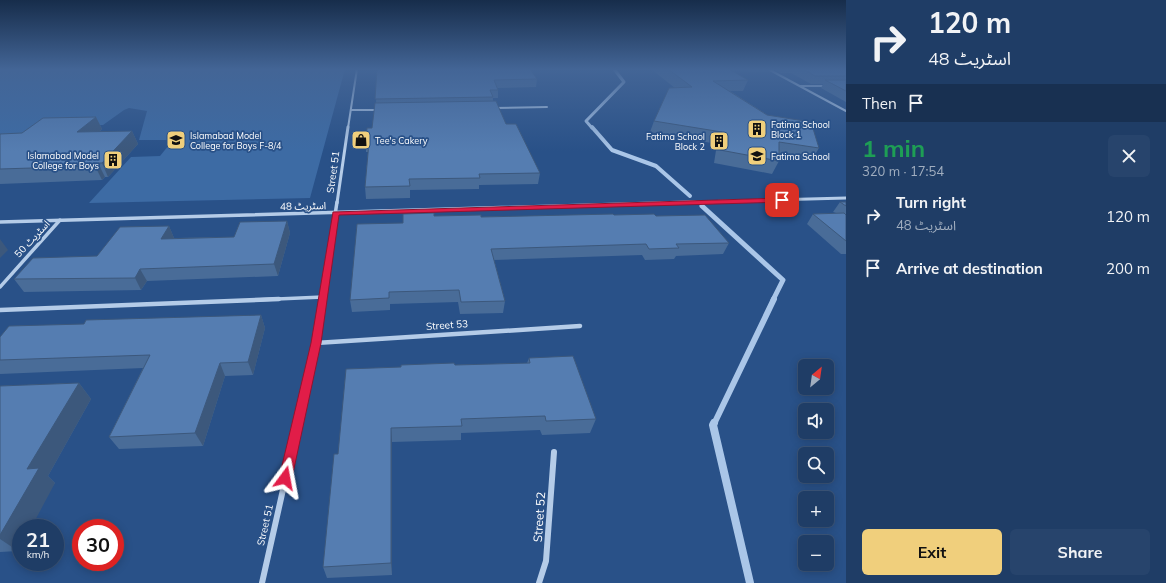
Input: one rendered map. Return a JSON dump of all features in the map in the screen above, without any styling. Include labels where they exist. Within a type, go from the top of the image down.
[{"type":"street","name":"Street 51","points":[[262,583],[316,343],[353,96]]},
{"type":"street","points":[[819,96],[846,111]]},
{"type":"street","points":[[492,108],[547,107]]},
{"type":"street","points":[[351,110],[382,110]]},
{"type":"street","name":"اسٹریٹ 48","points":[[0,222],[846,198]]},
{"type":"street","name":"اسٹریٹ 50","points":[[0,287],[60,220]]},
{"type":"street","points":[[0,310],[323,296]]},
{"type":"street","name":"Street 53","points":[[316,343],[580,326]]},
{"type":"street","name":"Street 52","points":[[539,583],[546,562],[554,452]]},
{"type":"shaded area","points":[[0,96],[338,96],[310,198],[89,203],[131,157],[160,156],[173,140],[139,140],[147,111],[129,108],[103,125],[49,126],[31,139],[0,140]]},
{"type":"building","points":[[375,96],[493,97],[375,99]]},
{"type":"building","points":[[665,96],[737,96],[767,115],[811,122],[819,148],[779,142],[779,161],[720,150],[722,132],[654,121]]},
{"type":"building","points":[[496,101],[506,124],[516,124],[540,173],[479,174],[480,178],[409,179],[410,186],[365,187],[369,142],[366,142],[367,128],[372,128],[375,103]]},
{"type":"building","points":[[96,117],[77,132],[132,131],[102,163],[98,163],[95,166],[0,169],[0,134],[22,133],[43,118]]},
{"type":"building","points":[[840,202],[846,202],[846,206]]},
{"type":"building","points":[[434,213],[434,216],[481,215],[481,217],[613,214],[654,214],[656,216],[705,215],[729,243],[676,244],[679,248],[649,249],[646,244],[491,249],[505,301],[461,302],[459,290],[389,292],[389,298],[350,300],[357,224],[403,223],[403,214]]},
{"type":"building","points":[[844,213],[846,215],[846,241],[813,214]]},
{"type":"building","points":[[287,221],[274,264],[140,269],[135,278],[14,279],[33,258],[97,256],[120,227],[169,226],[161,239],[234,237],[240,222]]},
{"type":"building","points":[[261,315],[248,362],[220,363],[195,433],[109,437],[150,355],[0,360],[0,337],[9,326],[84,324],[86,320]]},
{"type":"building","points":[[573,356],[596,419],[546,421],[545,416],[461,419],[462,426],[391,428],[391,563],[323,567],[334,454],[338,454],[346,369],[454,363],[455,365],[530,363],[529,358]]},
{"type":"building","points":[[79,383],[27,469],[39,468],[0,535],[0,386]]},
{"type":"waterway","points":[[592,128],[586,121],[610,96]]},
{"type":"waterway","points":[[592,127],[612,150],[656,166],[690,196]]},
{"type":"waterway","points":[[702,206],[783,280],[773,300]]},
{"type":"waterway","points":[[714,424],[774,299]]},
{"type":"waterway","points":[[714,423],[713,425],[750,583]]},
{"type":"place","name":"Fatima School Block 1","points":[[757,129]]},
{"type":"place","name":"Islamabad Model College for Boys F-8/4","points":[[176,140]]},
{"type":"place","name":"Tee's Cakery","points":[[361,140]]},
{"type":"place","name":"Fatima School Block 2","points":[[719,141]]},
{"type":"place","name":"Fatima School","points":[[757,156]]},
{"type":"place","name":"Islamabad Model College for Boys","points":[[113,160]]},
{"type":"route","points":[[285,478],[316,343],[336,213],[782,200]]}]
